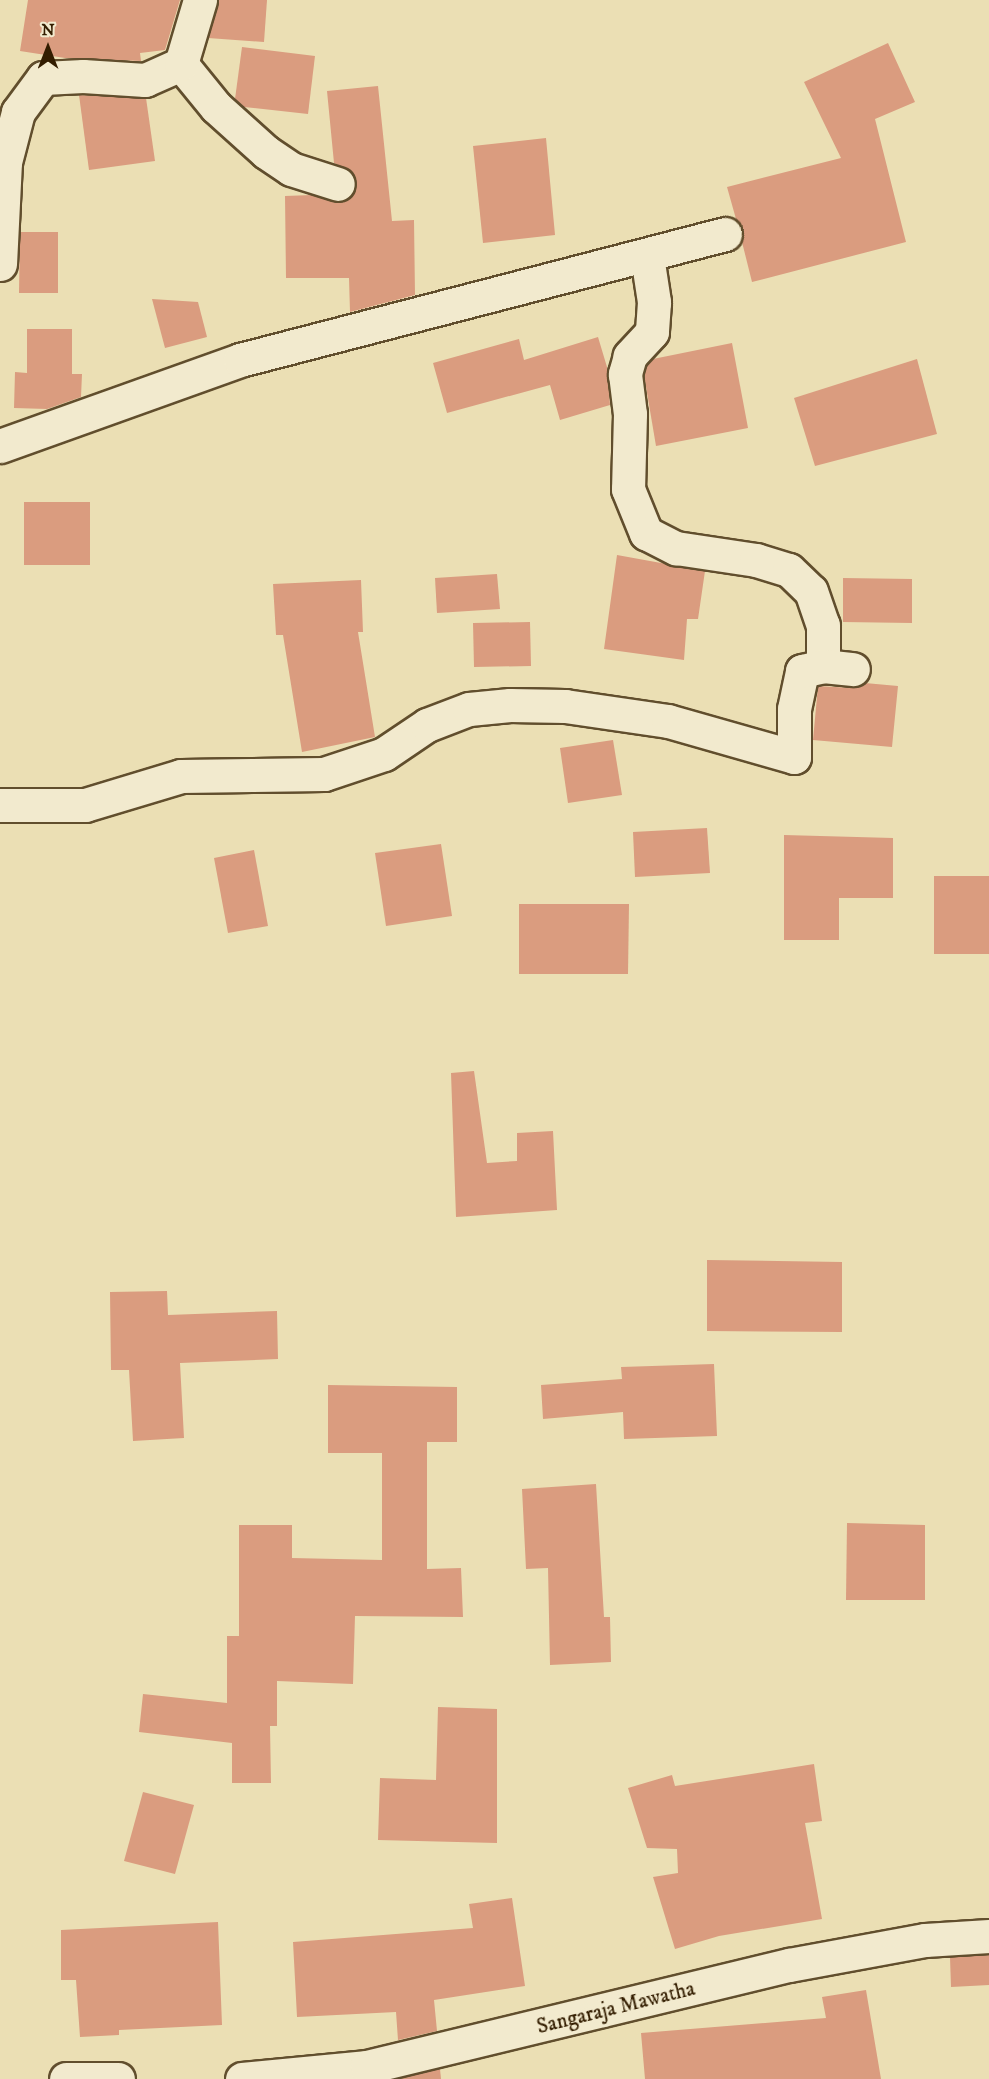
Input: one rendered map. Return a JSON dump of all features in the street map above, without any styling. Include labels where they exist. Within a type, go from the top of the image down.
[{"type":"street","points":[[0,264],[8,121],[18,112],[43,78],[83,76],[145,80],[181,64],[200,0]]},
{"type":"street","points":[[181,64],[216,107],[266,152],[291,169],[338,184]]},
{"type":"street","points":[[0,446],[240,360],[725,234]]},
{"type":"street","points":[[0,806],[85,805],[181,776],[324,774],[384,754],[427,725],[469,709],[510,705],[565,706],[668,721],[794,757],[794,709],[802,671],[838,668],[811,591],[789,570],[756,560],[676,548],[646,533],[628,489],[630,414],[625,374],[630,356],[652,332],[654,302],[647,256]]},
{"type":"street","name":"Sangaraja Mawatha","points":[[242,2079],[367,2067],[789,1965],[925,1940],[989,1936]]},
{"type":"street","points":[[66,2079],[118,2079]]},
{"type":"building","points":[[28,0],[180,0],[165,50],[140,53],[141,61],[65,58],[20,51]]},
{"type":"building","points":[[218,0],[267,0],[264,42],[208,38]]},
{"type":"building","points":[[888,43],[915,102],[875,119],[906,242],[752,282],[742,242],[743,230],[736,219],[727,187],[841,158],[804,82]]},
{"type":"building","points":[[242,47],[315,56],[308,114],[244,107],[235,99]]},
{"type":"building","points":[[378,86],[392,221],[414,220],[415,295],[350,312],[349,278],[286,278],[285,196],[312,195],[341,202],[351,197],[356,179],[351,171],[334,163],[327,91]]},
{"type":"building","points":[[79,95],[146,98],[155,161],[89,170]]},
{"type":"building","points":[[546,138],[555,235],[483,243],[473,146]]},
{"type":"building","points":[[20,232],[58,232],[58,293],[19,293]]},
{"type":"building","points":[[152,299],[198,302],[207,337],[165,348]]},
{"type":"building","points":[[27,329],[72,329],[72,374],[82,374],[81,397],[47,409],[14,408],[15,372],[27,373]]},
{"type":"building","points":[[598,337],[607,367],[610,405],[560,420],[550,385],[447,413],[433,363],[519,339],[524,360]]},
{"type":"building","points":[[732,343],[748,428],[656,446],[644,375],[647,365],[653,359]]},
{"type":"building","points":[[917,359],[937,434],[815,466],[794,398]]},
{"type":"building","points":[[24,502],[90,502],[90,565],[24,565]]},
{"type":"building","points":[[617,555],[705,571],[698,619],[687,619],[684,660],[604,649]]},
{"type":"building","points":[[497,574],[500,609],[437,613],[435,578]]},
{"type":"building","points":[[843,578],[912,579],[912,623],[843,622]]},
{"type":"building","points":[[361,580],[363,632],[358,632],[375,737],[302,752],[283,635],[276,635],[273,584]]},
{"type":"building","points":[[530,622],[531,666],[474,667],[473,623]]},
{"type":"building","points":[[865,683],[898,686],[892,747],[813,740],[818,686],[852,688]]},
{"type":"building","points":[[613,740],[622,795],[568,803],[560,748]]},
{"type":"building","points":[[707,828],[710,873],[635,877],[633,832]]},
{"type":"building","points":[[784,835],[893,838],[893,898],[839,898],[839,940],[784,940]]},
{"type":"building","points":[[441,844],[452,916],[386,926],[375,853]]},
{"type":"building","points":[[254,850],[268,926],[228,933],[214,858]]},
{"type":"building","points":[[934,876],[989,876],[989,954],[934,954]]},
{"type":"building","points":[[519,904],[629,904],[628,974],[519,974]]},
{"type":"building","points":[[474,1071],[487,1163],[517,1161],[517,1133],[553,1131],[557,1210],[456,1217],[451,1073]]},
{"type":"building","points":[[707,1260],[842,1262],[842,1332],[707,1331]]},
{"type":"building","points":[[167,1291],[168,1315],[277,1311],[278,1359],[180,1363],[184,1438],[133,1441],[129,1370],[111,1370],[110,1292]]},
{"type":"building","points":[[714,1364],[717,1436],[624,1439],[623,1412],[543,1419],[541,1385],[622,1379],[621,1367]]},
{"type":"building","points":[[328,1385],[457,1387],[457,1442],[427,1442],[427,1569],[461,1568],[463,1617],[355,1616],[353,1684],[277,1681],[277,1726],[270,1726],[271,1783],[232,1783],[232,1743],[139,1732],[143,1694],[227,1703],[227,1636],[239,1636],[239,1525],[292,1525],[292,1558],[382,1560],[382,1453],[328,1453]]},
{"type":"building","points":[[596,1484],[604,1617],[610,1617],[611,1662],[550,1665],[548,1568],[526,1569],[522,1489]]},
{"type":"building","points":[[847,1523],[925,1525],[925,1600],[846,1600]]},
{"type":"building","points":[[438,1707],[497,1709],[497,1843],[378,1840],[380,1778],[436,1780]]},
{"type":"building","points":[[814,1764],[822,1821],[805,1823],[822,1919],[719,1936],[675,1949],[653,1877],[678,1873],[677,1849],[647,1848],[628,1788],[672,1775],[675,1786]]},
{"type":"building","points":[[143,1792],[194,1805],[175,1874],[124,1861]]},
{"type":"building","points":[[512,1898],[525,1986],[434,2000],[437,2031],[398,2040],[396,2012],[297,2017],[293,1942],[473,1928],[469,1904]]},
{"type":"building","points":[[218,1922],[222,2025],[119,2030],[119,2035],[80,2037],[76,1980],[61,1980],[61,1930]]},
{"type":"building","points":[[989,1955],[989,1985],[951,1987],[950,1957]]},
{"type":"building","points":[[866,1990],[881,2079],[645,2079],[641,2033],[826,2018],[822,1997]]},
{"type":"building","points":[[440,2069],[441,2079],[402,2079],[402,2078]]}]
